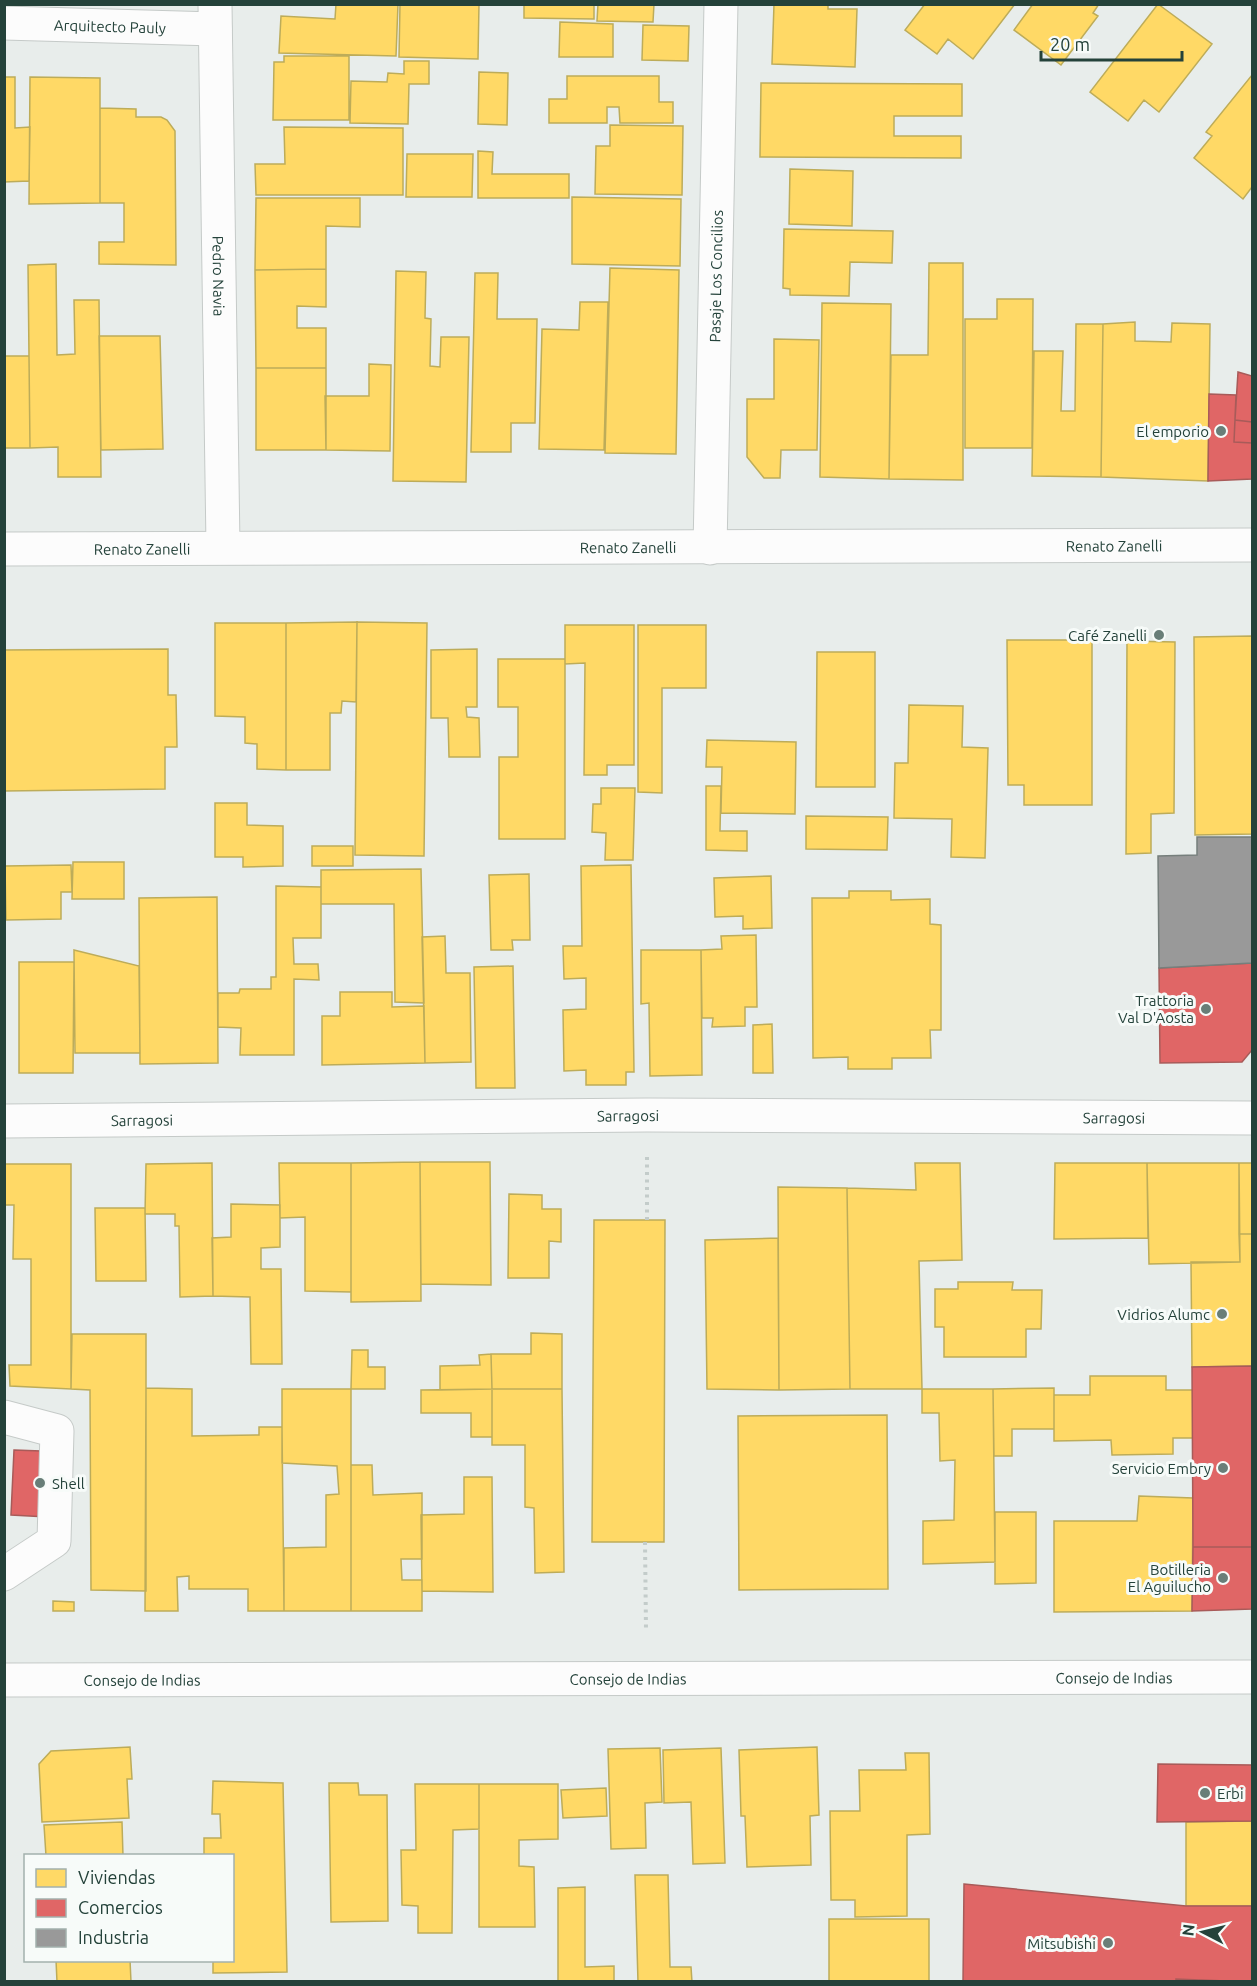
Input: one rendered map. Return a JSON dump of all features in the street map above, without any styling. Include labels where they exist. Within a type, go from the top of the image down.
[{"type":"street","name":"Pasaje Los Concilios","points":[[710,548],[721,4]]},
{"type":"street","name":"Arquitecto Pauly","points":[[4,23],[215,17]]},
{"type":"street","name":"Pedro Navia","points":[[215,17],[223,546]]},
{"type":"street","name":"Renato Zanelli","points":[[4,549],[223,546],[710,548],[1252,546]]},
{"type":"street","name":"Sarragosi","points":[[4,1121],[647,1115],[1252,1118]]},
{"type":"street","points":[[4,1417],[57,1431],[54,1541],[4,1574]]},
{"type":"street","name":"Consejo de Indias","points":[[4,1680],[1252,1677]]},
{"type":"path","points":[[647,1162],[647,1220]]},
{"type":"path","points":[[645,1542],[646,1630]]},
{"type":"building: Viviendas","points":[[336,4],[398,4],[396,56],[279,53],[281,16],[335,19]]},
{"type":"building: Viviendas","points":[[400,4],[479,4],[478,59],[399,57]]},
{"type":"building: Viviendas","points":[[524,4],[594,4],[594,19],[524,18]]},
{"type":"building: Viviendas","points":[[598,4],[654,4],[653,22],[597,21]]},
{"type":"building: Viviendas","points":[[774,4],[828,4],[828,9],[857,9],[855,67],[772,64]]},
{"type":"building: Viviendas","points":[[925,4],[1015,4],[973,59],[948,39],[937,54],[905,30]]},
{"type":"building: Viviendas","points":[[1033,4],[1099,4],[1093,13],[1098,16],[1061,65],[1014,30]]},
{"type":"building: Viviendas","points":[[1158,4],[1212,44],[1159,112],[1144,100],[1128,121],[1090,92]]},
{"type":"building: Viviendas","points":[[560,22],[613,24],[613,57],[559,57]]},
{"type":"building: Viviendas","points":[[643,25],[689,26],[688,61],[642,60]]},
{"type":"building: Viviendas","points":[[284,56],[349,56],[349,120],[273,120],[274,62],[284,62]]},
{"type":"building: Viviendas","points":[[404,61],[429,61],[429,84],[409,84],[408,124],[350,123],[351,81],[387,82],[388,73],[404,74]]},
{"type":"building: Viviendas","points":[[479,72],[508,73],[507,125],[478,124]]},
{"type":"building: Viviendas","points":[[1252,75],[1252,187],[1243,199],[1194,158],[1212,136],[1206,132]]},
{"type":"building: Viviendas","points":[[567,76],[659,76],[659,102],[673,102],[673,123],[620,123],[619,107],[607,107],[607,123],[549,123],[549,99],[567,99]]},
{"type":"building: Viviendas","points":[[4,77],[15,77],[15,128],[30,127],[29,181],[4,182]]},
{"type":"building: Viviendas","points":[[30,77],[100,78],[100,203],[29,204]]},
{"type":"building: Viviendas","points":[[761,83],[962,84],[962,116],[894,116],[894,136],[961,136],[961,158],[760,157]]},
{"type":"building: Viviendas","points":[[100,108],[136,109],[136,117],[161,117],[167,120],[175,131],[176,265],[99,264],[99,242],[124,242],[124,203],[100,203]]},
{"type":"building: Viviendas","points":[[610,125],[683,126],[682,195],[595,194],[596,146],[610,146]]},
{"type":"building: Viviendas","points":[[284,127],[403,128],[403,195],[256,195],[255,164],[285,164]]},
{"type":"building: Viviendas","points":[[478,151],[493,152],[492,174],[569,174],[569,198],[478,198]]},
{"type":"building: Viviendas","points":[[407,154],[473,154],[472,197],[406,197]]},
{"type":"building: Viviendas","points":[[790,169],[853,171],[852,226],[789,224]]},
{"type":"building: Viviendas","points":[[572,197],[681,199],[680,266],[572,264]]},
{"type":"building: Viviendas","points":[[256,198],[360,198],[360,227],[326,226],[326,269],[255,270]]},
{"type":"building: Viviendas","points":[[784,229],[893,231],[892,263],[850,262],[849,296],[790,295],[790,289],[783,288]]},
{"type":"building: Viviendas","points":[[929,263],[963,263],[963,480],[889,479],[891,355],[928,355]]},
{"type":"building: Viviendas","points":[[56,264],[57,355],[75,354],[74,300],[99,300],[101,477],[58,477],[58,447],[30,448],[28,265]]},
{"type":"building: Viviendas","points":[[610,268],[679,270],[676,454],[605,453]]},
{"type":"building: Viviendas","points":[[326,269],[326,307],[297,306],[297,328],[326,328],[326,368],[256,368],[255,270]]},
{"type":"building: Viviendas","points":[[396,271],[426,272],[425,318],[431,319],[430,366],[440,367],[441,337],[469,337],[466,482],[393,481]]},
{"type":"building: Viviendas","points":[[475,273],[498,273],[497,319],[537,319],[535,423],[511,423],[511,452],[471,452]]},
{"type":"building: Viviendas","points":[[997,299],[1033,299],[1032,448],[965,448],[965,319],[997,319]]},
{"type":"building: Viviendas","points":[[580,302],[608,302],[604,450],[539,449],[542,329],[579,330]]},
{"type":"building: Viviendas","points":[[822,303],[891,304],[889,479],[820,477]]},
{"type":"building: Viviendas","points":[[1135,322],[1135,341],[1171,342],[1172,323],[1210,324],[1208,481],[1101,477],[1103,324]]},
{"type":"building: Viviendas","points":[[1076,324],[1103,324],[1101,477],[1032,476],[1034,351],[1063,351],[1061,411],[1075,411]]},
{"type":"building: Viviendas","points":[[99,336],[160,336],[163,449],[101,450]]},
{"type":"building: Viviendas","points":[[774,339],[819,340],[817,450],[781,450],[780,478],[764,478],[747,457],[747,399],[774,399]]},
{"type":"building: Viviendas","points":[[4,356],[29,356],[30,448],[4,448]]},
{"type":"building: Viviendas","points":[[369,364],[391,365],[390,451],[326,450],[325,396],[369,396]]},
{"type":"building: Viviendas","points":[[256,368],[326,368],[326,450],[256,450]]},
{"type":"building: Viviendas","points":[[357,622],[427,623],[424,856],[355,855]]},
{"type":"building: Viviendas","points":[[357,622],[356,702],[342,701],[341,713],[330,713],[330,770],[286,770],[286,623]]},
{"type":"building: Viviendas","points":[[215,623],[286,623],[286,770],[257,769],[257,744],[245,743],[245,717],[215,716]]},
{"type":"building: Viviendas","points":[[565,625],[634,625],[634,765],[607,765],[607,775],[584,775],[585,663],[565,664]]},
{"type":"building: Viviendas","points":[[638,625],[706,625],[706,688],[662,688],[662,793],[638,792]]},
{"type":"building: Viviendas","points":[[1252,636],[1252,834],[1195,835],[1194,637]]},
{"type":"building: Viviendas","points":[[1007,640],[1092,640],[1092,805],[1024,805],[1024,785],[1008,785]]},
{"type":"building: Viviendas","points":[[1127,641],[1175,642],[1174,813],[1151,814],[1151,853],[1126,854]]},
{"type":"building: Viviendas","points":[[168,649],[168,695],[176,695],[177,747],[165,747],[165,789],[4,791],[4,650]]},
{"type":"building: Viviendas","points":[[477,649],[477,707],[466,707],[467,717],[479,718],[480,757],[449,757],[448,718],[431,718],[431,650]]},
{"type":"building: Viviendas","points":[[817,652],[875,652],[875,787],[816,787]]},
{"type":"building: Viviendas","points":[[498,659],[565,659],[565,839],[499,839],[499,757],[518,757],[518,707],[498,707]]},
{"type":"building: Viviendas","points":[[909,705],[963,706],[962,747],[988,748],[985,858],[951,857],[952,819],[894,818],[895,763],[908,763]]},
{"type":"building: Viviendas","points":[[707,740],[796,742],[795,814],[721,813],[722,767],[706,767]]},
{"type":"building: Viviendas","points":[[706,786],[721,786],[720,831],[747,831],[747,851],[706,850]]},
{"type":"building: Viviendas","points":[[601,788],[635,788],[633,860],[605,860],[606,833],[592,832],[593,804],[601,804]]},
{"type":"building: Viviendas","points":[[215,803],[247,803],[247,825],[283,826],[283,866],[243,867],[243,857],[215,857]]},
{"type":"building: Viviendas","points":[[806,816],[888,817],[887,850],[806,849]]},
{"type":"building: Viviendas","points":[[312,846],[353,846],[353,866],[312,866]]},
{"type":"building: Viviendas","points":[[73,862],[124,862],[124,899],[72,899]]},
{"type":"building: Viviendas","points":[[71,865],[72,892],[61,892],[61,919],[6,920],[5,866]]},
{"type":"building: Viviendas","points":[[631,865],[634,1072],[626,1072],[626,1085],[586,1085],[586,1070],[564,1071],[563,1010],[586,1009],[586,978],[564,979],[563,946],[582,946],[581,866]]},
{"type":"building: Viviendas","points":[[421,869],[424,1003],[395,1002],[394,904],[321,904],[321,870]]},
{"type":"building: Viviendas","points":[[529,874],[530,940],[512,940],[513,950],[491,950],[489,875]]},
{"type":"building: Viviendas","points":[[771,876],[772,928],[743,929],[743,916],[715,917],[714,878]]},
{"type":"building: Viviendas","points":[[276,886],[321,887],[321,938],[293,938],[294,964],[318,964],[319,980],[294,979],[294,1055],[240,1055],[241,1028],[218,1027],[218,993],[239,993],[240,989],[271,989],[271,977],[276,977]]},
{"type":"building: Viviendas","points":[[849,891],[891,891],[891,900],[930,899],[930,924],[941,925],[941,1030],[930,1030],[931,1058],[892,1058],[892,1069],[848,1069],[848,1057],[813,1058],[812,898],[849,898]]},
{"type":"building: Viviendas","points":[[217,897],[218,1063],[140,1064],[139,898]]},
{"type":"building: Viviendas","points":[[756,935],[757,1007],[745,1007],[745,1026],[712,1027],[713,1018],[702,1018],[701,950],[722,949],[721,936]]},
{"type":"building: Viviendas","points":[[445,936],[446,973],[470,973],[471,1062],[425,1063],[422,937]]},
{"type":"building: Viviendas","points":[[74,950],[139,966],[140,1053],[75,1053]]},
{"type":"building: Viviendas","points":[[641,950],[701,950],[702,1075],[650,1076],[649,1003],[641,1004]]},
{"type":"building: Viviendas","points":[[19,962],[74,962],[73,1073],[19,1073]]},
{"type":"building: Viviendas","points":[[513,966],[515,1088],[476,1088],[474,967]]},
{"type":"building: Viviendas","points":[[340,992],[392,992],[392,1007],[424,1006],[425,1063],[322,1065],[322,1016],[340,1016]]},
{"type":"building: Viviendas","points":[[772,1024],[773,1073],[753,1073],[753,1025]]},
{"type":"building: Viviendas","points":[[420,1162],[490,1162],[491,1285],[421,1284]]},
{"type":"building: Viviendas","points":[[420,1162],[421,1301],[351,1302],[351,1163]]},
{"type":"building: Viviendas","points":[[212,1163],[213,1296],[180,1297],[179,1226],[175,1226],[175,1214],[145,1214],[146,1164]]},
{"type":"building: Viviendas","points":[[279,1163],[351,1163],[351,1292],[305,1291],[305,1217],[280,1218]]},
{"type":"building: Viviendas","points":[[915,1163],[960,1163],[962,1260],[919,1261],[922,1389],[850,1389],[847,1188],[916,1190]]},
{"type":"building: Viviendas","points":[[1055,1163],[1147,1163],[1148,1238],[1054,1239]]},
{"type":"building: Viviendas","points":[[1147,1163],[1239,1163],[1240,1262],[1149,1264]]},
{"type":"building: Viviendas","points":[[1239,1163],[1252,1163],[1252,1234],[1239,1234]]},
{"type":"building: Viviendas","points":[[4,1164],[71,1164],[71,1389],[10,1386],[9,1365],[31,1365],[31,1259],[13,1259],[14,1205],[4,1205]]},
{"type":"building: Viviendas","points":[[778,1187],[847,1188],[850,1389],[779,1390]]},
{"type":"building: Viviendas","points":[[509,1194],[542,1195],[542,1209],[561,1209],[561,1242],[549,1241],[549,1278],[508,1278]]},
{"type":"building: Viviendas","points":[[231,1204],[280,1205],[280,1247],[261,1248],[261,1269],[281,1269],[282,1364],[251,1364],[250,1297],[213,1296],[212,1238],[231,1237]]},
{"type":"building: Viviendas","points":[[95,1208],[145,1208],[146,1281],[96,1281]]},
{"type":"building: Viviendas","points":[[594,1220],[665,1220],[664,1542],[592,1542]]},
{"type":"building: Viviendas","name":"Vidrios Alumc","points":[[1239,1234],[1252,1234],[1252,1366],[1192,1367],[1191,1262],[1240,1262]]},
{"type":"building: Viviendas","points":[[778,1238],[779,1390],[707,1389],[705,1240]]},
{"type":"building: Viviendas","points":[[958,1282],[1013,1282],[1012,1290],[1042,1290],[1041,1329],[1026,1329],[1026,1357],[944,1357],[944,1327],[935,1327],[935,1289],[958,1289]]},
{"type":"building: Viviendas","points":[[531,1333],[562,1334],[562,1389],[492,1389],[491,1354],[531,1354]]},
{"type":"building: Viviendas","points":[[72,1334],[146,1334],[146,1591],[91,1590],[90,1390],[71,1389]]},
{"type":"building: Viviendas","points":[[352,1350],[368,1350],[368,1367],[385,1367],[385,1389],[351,1389]]},
{"type":"building: Viviendas","points":[[491,1354],[492,1389],[440,1390],[440,1366],[480,1365],[479,1355]]},
{"type":"building: Viviendas","points":[[1090,1376],[1166,1376],[1166,1390],[1193,1390],[1193,1438],[1173,1438],[1173,1454],[1112,1455],[1111,1440],[1054,1441],[1054,1395],[1090,1395]]},
{"type":"building: Viviendas","points":[[146,1388],[192,1389],[192,1436],[259,1435],[259,1427],[282,1427],[284,1611],[248,1611],[248,1589],[189,1589],[189,1576],[177,1577],[178,1611],[145,1611]]},
{"type":"building: Viviendas","points":[[1054,1388],[1054,1429],[1012,1429],[1012,1456],[994,1456],[993,1389]]},
{"type":"building: Viviendas","points":[[282,1389],[351,1389],[351,1611],[284,1611],[284,1548],[326,1547],[326,1495],[339,1494],[337,1466],[282,1463]]},
{"type":"building: Viviendas","points":[[492,1389],[562,1389],[564,1572],[535,1573],[534,1508],[525,1507],[525,1445],[492,1445]]},
{"type":"building: Viviendas","points":[[492,1389],[492,1437],[471,1437],[471,1413],[421,1413],[421,1390]]},
{"type":"building: Viviendas","points":[[922,1389],[993,1389],[995,1562],[923,1564],[923,1521],[954,1520],[955,1460],[940,1461],[939,1413],[922,1413]]},
{"type":"building: Viviendas","points":[[887,1415],[888,1589],[739,1590],[738,1416]]},
{"type":"building: Viviendas","points":[[351,1465],[372,1465],[373,1495],[422,1493],[422,1559],[401,1559],[402,1580],[422,1580],[422,1611],[351,1611]]},
{"type":"building: Viviendas","points":[[464,1477],[492,1477],[493,1592],[422,1591],[421,1515],[464,1514]]},
{"type":"building: Viviendas","points":[[1139,1496],[1193,1498],[1192,1611],[1054,1612],[1054,1521],[1137,1521]]},
{"type":"building: Viviendas","points":[[995,1512],[1036,1512],[1036,1583],[995,1584]]},
{"type":"building: Viviendas","points":[[53,1601],[74,1602],[74,1611],[53,1611]]},
{"type":"building: Viviendas","points":[[130,1747],[132,1779],[127,1779],[129,1818],[42,1822],[39,1764],[51,1751]]},
{"type":"building: Viviendas","points":[[817,1747],[819,1815],[810,1816],[811,1865],[747,1867],[745,1816],[741,1816],[739,1750]]},
{"type":"building: Viviendas","points":[[660,1748],[662,1802],[645,1803],[646,1848],[611,1849],[608,1749]]},
{"type":"building: Viviendas","points":[[721,1748],[725,1863],[693,1864],[691,1802],[664,1803],[663,1750]]},
{"type":"building: Viviendas","points":[[905,1753],[929,1753],[930,1834],[907,1835],[907,1916],[855,1917],[855,1900],[831,1900],[830,1811],[860,1811],[859,1770],[906,1770]]},
{"type":"building: Viviendas","points":[[213,1781],[283,1783],[287,1972],[213,1973],[213,1962],[234,1962],[234,1854],[204,1854],[204,1838],[221,1838],[220,1814],[212,1814]]},
{"type":"building: Viviendas","points":[[329,1783],[358,1783],[359,1795],[387,1795],[388,1921],[331,1922]]},
{"type":"building: Viviendas","points":[[415,1784],[479,1784],[479,1829],[453,1830],[452,1933],[418,1933],[418,1906],[402,1905],[401,1850],[416,1850]]},
{"type":"building: Viviendas","points":[[479,1784],[558,1784],[558,1839],[519,1840],[519,1866],[534,1867],[535,1927],[479,1927]]},
{"type":"building: Viviendas","points":[[606,1788],[607,1816],[563,1818],[561,1790]]},
{"type":"building: Viviendas","points":[[1252,1821],[1252,1906],[1186,1906],[1186,1822]]},
{"type":"building: Viviendas","points":[[122,1822],[123,1854],[46,1854],[44,1825]]},
{"type":"building: Viviendas","points":[[635,1875],[668,1875],[670,1967],[691,1967],[692,1982],[638,1982]]},
{"type":"building: Viviendas","points":[[585,1887],[585,1967],[614,1966],[614,1982],[558,1982],[558,1888]]},
{"type":"building: Viviendas","points":[[829,1919],[929,1919],[929,1982],[829,1982]]},
{"type":"building: Viviendas","points":[[56,1962],[130,1962],[131,1982],[57,1982]]},
{"type":"building: Comercios","points":[[1238,372],[1252,376],[1252,422],[1235,420]]},
{"type":"building: Comercios","name":"El emporio","points":[[1209,394],[1236,395],[1234,442],[1252,443],[1252,479],[1208,481]]},
{"type":"building: Comercios","points":[[1235,420],[1252,422],[1252,443],[1234,442]]},
{"type":"building: Comercios","name":"Trattoria Val D'Aosta","points":[[1252,963],[1252,1050],[1242,1062],[1160,1063],[1159,968]]},
{"type":"building: Comercios","name":"Servicio Embry","points":[[1252,1366],[1252,1547],[1193,1547],[1192,1367]]},
{"type":"building: Comercios","name":"Shell","points":[[14,1450],[68,1452],[66,1518],[11,1515]]},
{"type":"building: Comercios","name":"Botilleria El Aguilucho","points":[[1193,1547],[1252,1547],[1252,1609],[1192,1611]]},
{"type":"building: Comercios","name":"Erbi","points":[[1158,1764],[1252,1765],[1252,1821],[1157,1822]]},
{"type":"building: Comercios","name":"Mitsubishi","points":[[964,1884],[1186,1906],[1252,1906],[1252,1982],[1176,1979],[1176,1982],[963,1982]]},
{"type":"building: Industria","points":[[1197,837],[1252,837],[1252,963],[1159,968],[1158,856],[1197,855]]},
{"type":"place","name":"El emporio","points":[[1221,431]]},
{"type":"place","name":"Café Zanelli","points":[[1159,635]]},
{"type":"place","name":"Trattoria Val D'Aosta","points":[[1206,1009]]},
{"type":"place","name":"Vidrios Alumc","points":[[1222,1314]]},
{"type":"place","name":"Servicio Embry","points":[[1223,1468]]},
{"type":"place","name":"Shell","points":[[40,1483]]},
{"type":"place","name":"Botilleria El Aguilucho","points":[[1223,1578]]},
{"type":"place","name":"Erbi","points":[[1205,1793]]},
{"type":"place","name":"Mitsubishi","points":[[1108,1943]]}]
